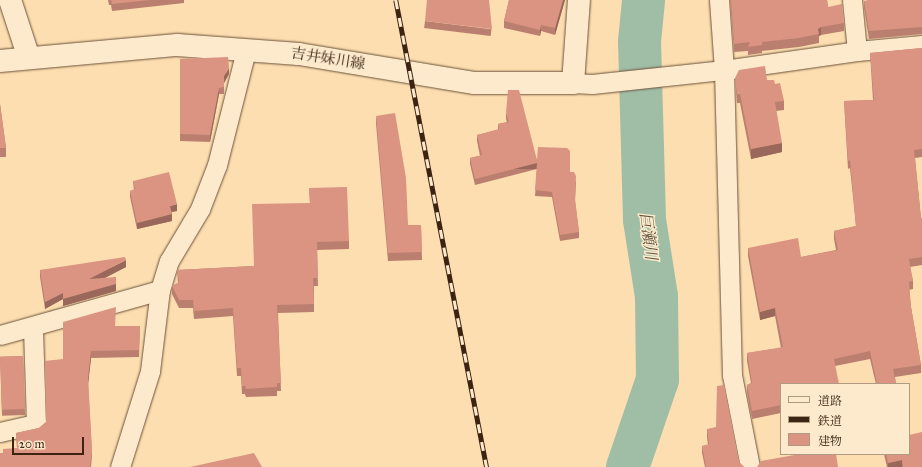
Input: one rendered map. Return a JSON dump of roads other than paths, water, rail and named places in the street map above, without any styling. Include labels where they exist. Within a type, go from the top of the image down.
[{"type":"main road","points":[[10,0],[29,58]]},
{"type":"main road","points":[[579,0],[583,84]]},
{"type":"main road","name":"吉井妹川線","points":[[0,61],[177,45],[299,54],[475,83],[583,84]]},
{"type":"street","points":[[719,0],[717,71],[732,375],[750,467]]},
{"type":"street","points":[[852,0],[857,51]]},
{"type":"street","points":[[583,84],[717,71],[857,51],[922,46]]},
{"type":"street","points":[[120,467],[150,371],[160,290],[169,261],[200,209],[217,165],[246,50]]},
{"type":"street","points":[[0,335],[33,327],[160,290]]},
{"type":"street","points":[[0,432],[36,424],[33,327]]},
{"type":"waterway","name":"巨瀬川","points":[[627,467],[657,379],[656,296],[644,219],[639,41],[643,0]]},
{"type":"railway","points":[[396,0],[487,467]]}]
